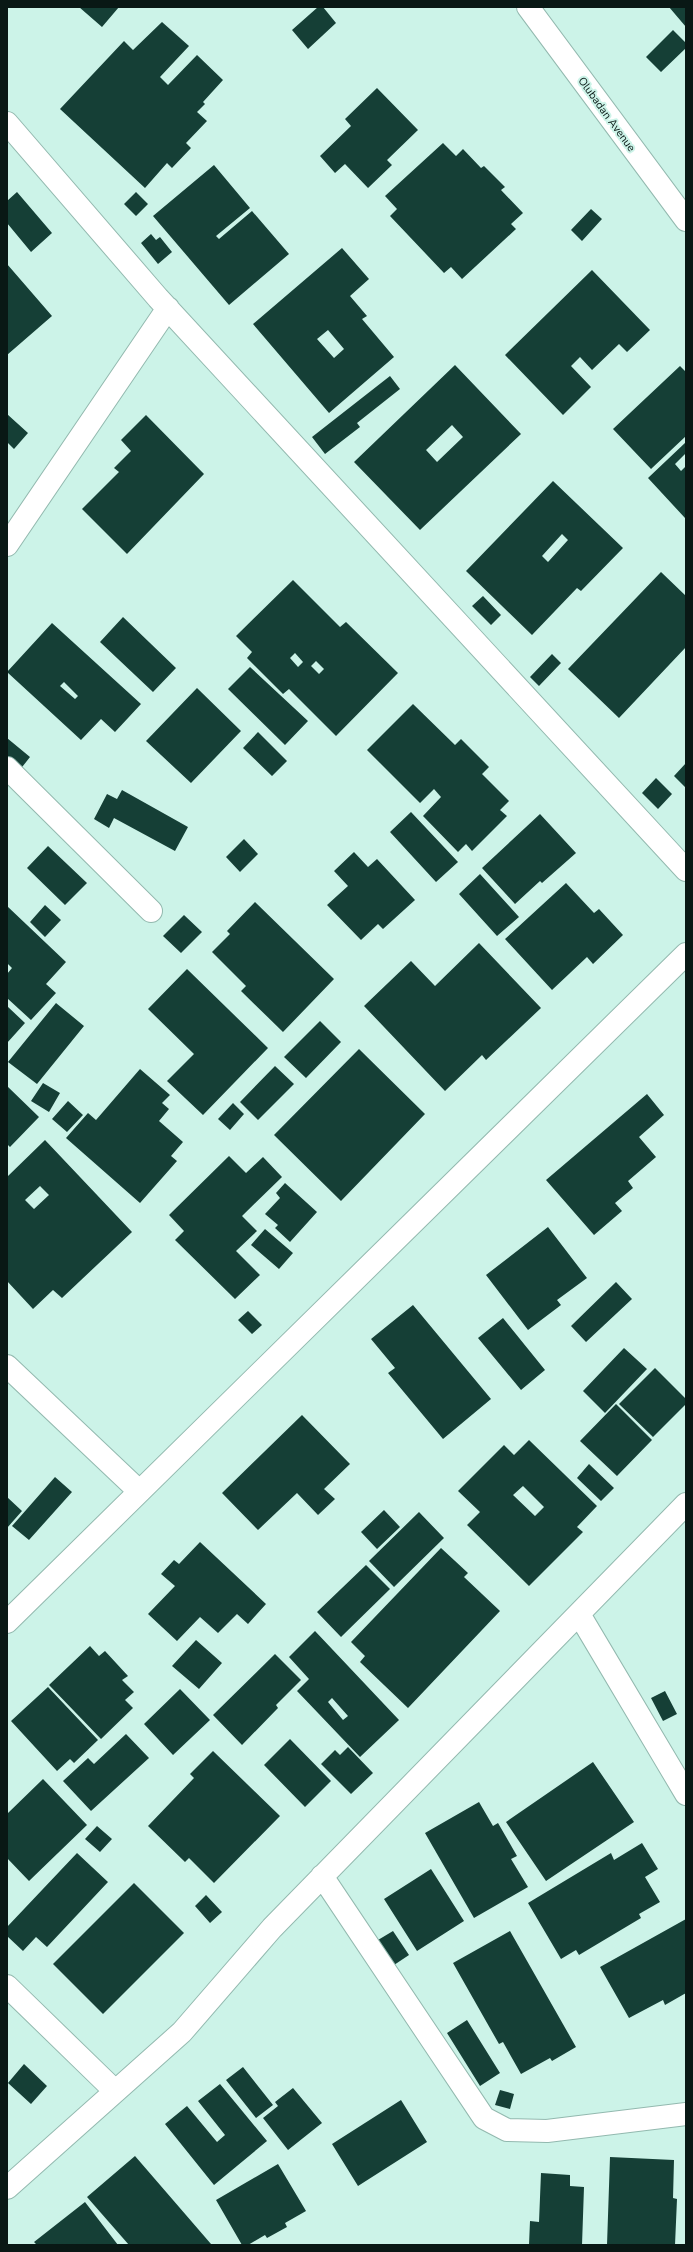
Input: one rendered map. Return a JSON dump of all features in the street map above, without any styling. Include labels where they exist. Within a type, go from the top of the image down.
[{"type":"street","name":"Olubadan Avenue","points":[[528,7],[686,220]]},
{"type":"street","points":[[7,123],[168,308],[686,870]]},
{"type":"street","points":[[7,545],[168,308]]},
{"type":"street","points":[[7,768],[151,911]]},
{"type":"street","points":[[7,1622],[686,954]]},
{"type":"street","points":[[7,1366],[139,1491]]},
{"type":"street","points":[[7,2188],[182,2032],[272,1928],[686,1504]]},
{"type":"street","points":[[579,1614],[686,1794]]},
{"type":"street","points":[[322,1876],[484,2118],[507,2130],[547,2131],[686,2114]]},
{"type":"street","points":[[7,1986],[115,2091]]},
{"type":"building","points":[[79,7],[119,7],[102,27]]},
{"type":"building","points":[[318,7],[323,7],[336,23],[308,49],[292,30]]},
{"type":"building","points":[[669,7],[686,7],[686,27]]},
{"type":"building","points":[[162,22],[189,46],[160,77],[168,85],[197,55],[223,80],[203,102],[205,104],[197,112],[207,121],[186,143],[191,148],[172,168],[167,163],[145,188],[60,109],[124,41],[133,50]]},
{"type":"building","points":[[673,30],[686,43],[686,48],[661,72],[646,57]]},
{"type":"building","points":[[377,88],[418,130],[387,160],[392,165],[368,188],[345,164],[335,173],[320,156],[351,126],[345,119]]},
{"type":"building","points":[[443,143],[456,156],[463,149],[481,168],[484,166],[505,187],[501,190],[523,213],[511,224],[516,229],[462,279],[451,267],[444,273],[390,216],[397,209],[385,196]]},
{"type":"building","points":[[214,165],[250,208],[216,236],[219,239],[252,211],[289,254],[229,305],[153,216]]},
{"type":"building","points":[[17,192],[52,233],[31,252],[7,223],[7,201]]},
{"type":"building","points":[[136,192],[148,204],[136,216],[124,204]]},
{"type":"building","points":[[591,209],[602,219],[582,241],[571,230]]},
{"type":"building","points":[[151,234],[156,240],[160,237],[172,252],[158,264],[141,243]]},
{"type":"building","points":[[342,248],[369,279],[350,296],[367,316],[362,319],[394,357],[329,413],[253,324]],"holes":[[[328,330],[344,349],[334,358],[317,339]]]},
{"type":"building","points":[[7,264],[52,316],[7,355]]},
{"type":"building","points":[[592,270],[650,330],[627,352],[619,344],[592,370],[580,357],[571,366],[591,387],[563,415],[505,355]]},
{"type":"building","points":[[455,365],[521,434],[420,530],[354,462]],"holes":[[[452,425],[463,437],[437,462],[426,450]]]},
{"type":"building","points":[[680,366],[686,372],[686,436],[651,469],[613,429]]},
{"type":"building","points":[[390,376],[400,389],[357,423],[360,427],[325,454],[312,437]]},
{"type":"building","points":[[7,414],[28,433],[14,449],[7,442]]},
{"type":"building","points":[[146,415],[204,474],[127,554],[82,509],[119,472],[114,468],[131,451],[121,440]]},
{"type":"building","points":[[686,442],[686,453],[675,464],[681,471],[686,466],[685,518],[648,478]]},
{"type":"building","points":[[553,481],[623,548],[581,591],[577,588],[532,635],[466,571]],"holes":[[[562,534],[568,540],[548,562],[542,556]]]},
{"type":"building","points":[[661,572],[686,596],[686,647],[619,718],[568,669]]},
{"type":"building","points":[[293,580],[340,627],[346,622],[398,673],[336,736],[289,689],[283,694],[247,658],[252,652],[236,636]],"holes":[[[295,653],[303,662],[298,667],[290,658]],[[316,661],[324,669],[319,674],[311,666]]]},
{"type":"building","points":[[483,596],[501,615],[491,625],[472,606]]},
{"type":"building","points":[[123,617],[176,668],[153,692],[100,642]]},
{"type":"building","points":[[52,623],[141,704],[115,732],[101,719],[81,740],[7,672]],"holes":[[[64,682],[78,696],[75,699],[60,686]]]},
{"type":"building","points":[[552,654],[561,663],[539,686],[530,677]]},
{"type":"building","points":[[250,667],[308,721],[285,745],[228,689]]},
{"type":"building","points":[[197,688],[241,731],[191,783],[146,741]]},
{"type":"building","points":[[413,704],[455,745],[461,739],[489,767],[482,774],[509,801],[500,810],[507,816],[472,851],[466,844],[458,852],[423,816],[441,797],[434,789],[420,803],[367,750]]},
{"type":"building","points":[[258,732],[287,761],[272,776],[243,748]]},
{"type":"building","points":[[7,738],[30,757],[19,771],[7,761]]},
{"type":"building","points":[[686,763],[686,788],[674,776]]},
{"type":"building","points":[[656,778],[672,794],[658,809],[642,793]]},
{"type":"building","points":[[122,790],[188,827],[175,851],[114,818],[109,828],[94,819],[107,794],[117,799]]},
{"type":"building","points":[[411,812],[458,862],[436,882],[390,832]]},
{"type":"building","points":[[540,814],[576,853],[542,883],[540,881],[515,904],[482,868]]},
{"type":"building","points":[[244,839],[258,854],[240,872],[226,857]]},
{"type":"building","points":[[48,846],[87,883],[65,905],[27,868]]},
{"type":"building","points":[[354,852],[368,867],[377,859],[415,900],[383,929],[378,924],[361,940],[327,905],[348,886],[334,871]]},
{"type":"building","points":[[480,874],[519,917],[497,936],[459,894]]},
{"type":"building","points":[[566,883],[594,913],[599,909],[623,935],[593,964],[587,957],[552,990],[505,939]]},
{"type":"building","points":[[255,902],[334,979],[283,1032],[241,991],[246,986],[212,952],[230,934],[227,931]]},
{"type":"building","points":[[45,905],[61,920],[45,937],[30,922]]},
{"type":"building","points":[[7,906],[66,962],[46,984],[56,993],[31,1020],[7,998],[7,974],[12,968],[7,963]]},
{"type":"building","points":[[184,915],[202,932],[181,953],[163,936]]},
{"type":"building","points":[[479,943],[541,1008],[486,1060],[482,1055],[445,1091],[364,1006],[411,961],[435,986]]},
{"type":"building","points":[[187,969],[268,1048],[203,1115],[167,1081],[194,1054],[148,1009]]},
{"type":"building","points":[[56,1003],[84,1026],[37,1084],[8,1062]]},
{"type":"building","points":[[7,1006],[25,1023],[7,1043]]},
{"type":"building","points":[[320,1021],[341,1042],[306,1078],[284,1057]]},
{"type":"building","points":[[359,1049],[425,1114],[341,1201],[274,1135]]},
{"type":"building","points":[[275,1066],[294,1084],[258,1120],[240,1102]]},
{"type":"building","points":[[140,1069],[170,1095],[162,1103],[169,1109],[159,1121],[183,1142],[171,1156],[177,1161],[140,1203],[66,1138],[88,1113],[96,1120]]},
{"type":"building","points":[[43,1083],[60,1093],[49,1112],[31,1101]]},
{"type":"building","points":[[7,1086],[39,1117],[10,1147],[7,1144]]},
{"type":"building","points":[[647,1094],[664,1115],[639,1137],[656,1157],[628,1181],[633,1188],[615,1203],[622,1211],[594,1235],[546,1180]]},
{"type":"building","points":[[68,1101],[83,1115],[67,1132],[52,1119]]},
{"type":"building","points":[[233,1103],[244,1114],[230,1130],[218,1119]]},
{"type":"building","points":[[45,1140],[132,1232],[62,1298],[53,1290],[33,1309],[7,1281],[7,1177]],"holes":[[[40,1186],[49,1195],[34,1209],[25,1200]]]},
{"type":"building","points":[[229,1156],[246,1173],[263,1157],[282,1177],[242,1216],[257,1231],[236,1251],[260,1275],[235,1299],[175,1240],[184,1231],[169,1215]]},
{"type":"building","points":[[285,1183],[317,1212],[290,1242],[275,1228],[278,1225],[265,1214],[280,1198],[276,1193]]},
{"type":"building","points":[[548,1227],[587,1278],[557,1300],[561,1305],[528,1330],[486,1275]]},
{"type":"building","points":[[265,1229],[293,1253],[279,1269],[251,1245]]},
{"type":"building","points":[[616,1282],[632,1299],[586,1342],[571,1326]]},
{"type":"building","points":[[413,1305],[491,1399],[443,1439],[388,1373],[395,1368],[371,1339]]},
{"type":"building","points":[[248,1311],[262,1325],[252,1334],[238,1320]]},
{"type":"building","points":[[503,1318],[545,1370],[521,1390],[478,1338]]},
{"type":"building","points":[[624,1348],[647,1369],[605,1413],[583,1391]]},
{"type":"building","points":[[655,1368],[686,1399],[686,1404],[653,1437],[619,1404]]},
{"type":"building","points":[[616,1404],[652,1440],[617,1476],[580,1441]]},
{"type":"building","points":[[302,1415],[350,1464],[324,1489],[335,1499],[318,1515],[297,1493],[258,1530],[222,1493]]},
{"type":"building","points":[[529,1440],[597,1506],[577,1527],[583,1532],[529,1586],[467,1525],[480,1512],[458,1491],[504,1445],[514,1455]],"holes":[[[523,1486],[544,1507],[535,1516],[513,1495]]]},
{"type":"building","points":[[589,1464],[614,1488],[601,1501],[577,1478]]},
{"type":"building","points":[[55,1477],[72,1492],[29,1540],[12,1526]]},
{"type":"building","points":[[7,1497],[22,1511],[7,1528]]},
{"type":"building","points":[[384,1510],[400,1527],[377,1549],[361,1532]]},
{"type":"building","points":[[419,1512],[444,1538],[394,1587],[369,1561]]},
{"type":"building","points":[[200,1542],[266,1604],[248,1624],[237,1614],[218,1633],[200,1617],[177,1641],[148,1614],[175,1586],[161,1574],[174,1560],[179,1564]]},
{"type":"building","points":[[441,1548],[468,1573],[464,1577],[500,1611],[408,1708],[360,1662],[365,1656],[351,1642]]},
{"type":"building","points":[[366,1565],[390,1589],[341,1637],[317,1612]]},
{"type":"building","points":[[315,1631],[399,1720],[360,1757],[297,1691],[309,1679],[289,1657]],"holes":[[[332,1698],[348,1716],[343,1720],[328,1702]]]},
{"type":"building","points":[[196,1640],[222,1663],[199,1689],[172,1666]]},
{"type":"building","points":[[90,1646],[99,1656],[105,1651],[128,1676],[122,1680],[134,1692],[125,1700],[133,1708],[101,1739],[49,1685]]},
{"type":"building","points":[[275,1654],[301,1680],[276,1705],[278,1708],[242,1745],[213,1715]]},
{"type":"building","points":[[48,1687],[98,1740],[74,1763],[70,1759],[57,1771],[11,1721]]},
{"type":"building","points":[[180,1689],[210,1720],[173,1755],[144,1724]]},
{"type":"building","points":[[665,1691],[677,1714],[663,1721],[651,1698]]},
{"type":"building","points":[[126,1734],[149,1758],[91,1811],[63,1781],[88,1758],[94,1764]]},
{"type":"building","points":[[290,1739],[331,1781],[305,1807],[264,1765]]},
{"type":"building","points":[[348,1747],[373,1773],[351,1794],[321,1764],[335,1750],[340,1755]]},
{"type":"building","points":[[213,1751],[280,1816],[214,1883],[189,1858],[185,1862],[148,1826],[194,1778],[190,1774]]},
{"type":"building","points":[[593,1762],[634,1822],[546,1881],[506,1822]]},
{"type":"building","points":[[43,1779],[87,1825],[29,1881],[7,1858],[7,1814]]},
{"type":"building","points":[[479,1802],[493,1826],[498,1823],[517,1856],[511,1859],[528,1887],[474,1918],[425,1833]]},
{"type":"building","points":[[97,1826],[112,1839],[100,1852],[85,1839]]},
{"type":"building","points":[[642,1843],[658,1869],[645,1877],[660,1902],[639,1914],[641,1918],[579,1955],[576,1950],[561,1959],[528,1903],[611,1853],[614,1860]]},
{"type":"building","points":[[77,1853],[108,1882],[47,1947],[36,1937],[23,1951],[7,1936],[7,1927]]},
{"type":"building","points":[[431,1869],[464,1921],[417,1951],[384,1899]]},
{"type":"building","points":[[134,1883],[184,1933],[103,2014],[53,1964]]},
{"type":"building","points":[[206,1895],[222,1912],[210,1923],[195,1906]]},
{"type":"building","points":[[686,1919],[686,1993],[665,2005],[663,2000],[629,2018],[600,1967]]},
{"type":"building","points":[[393,1931],[409,1955],[394,1965],[378,1940]]},
{"type":"building","points":[[510,1931],[576,2047],[552,2061],[550,2058],[521,2074],[503,2042],[499,2044],[453,1963]]},
{"type":"building","points":[[467,2020],[500,2073],[480,2086],[447,2033]]},
{"type":"building","points":[[24,2064],[47,2086],[31,2104],[8,2083]]},
{"type":"building","points":[[243,2067],[273,2105],[256,2118],[226,2080]]},
{"type":"building","points":[[220,2084],[267,2141],[214,2185],[165,2124],[187,2106],[217,2142],[225,2135],[198,2101]]},
{"type":"building","points":[[293,2088],[322,2123],[288,2150],[263,2118],[278,2106],[275,2102]]},
{"type":"building","points":[[500,2090],[514,2094],[510,2109],[495,2105]]},
{"type":"building","points":[[401,2100],[427,2142],[358,2186],[332,2144]]},
{"type":"building","points":[[135,2156],[211,2244],[210,2245],[129,2245],[87,2197]]},
{"type":"building","points":[[610,2157],[674,2160],[673,2198],[677,2199],[675,2245],[607,2245]]},
{"type":"building","points":[[278,2164],[306,2211],[285,2223],[287,2227],[267,2238],[265,2235],[248,2245],[242,2245],[216,2200]]},
{"type":"building","points":[[541,2173],[570,2175],[570,2186],[584,2187],[582,2245],[529,2245],[530,2221],[539,2222]]},
{"type":"building","points":[[85,2202],[118,2245],[37,2245],[34,2242]]}]
